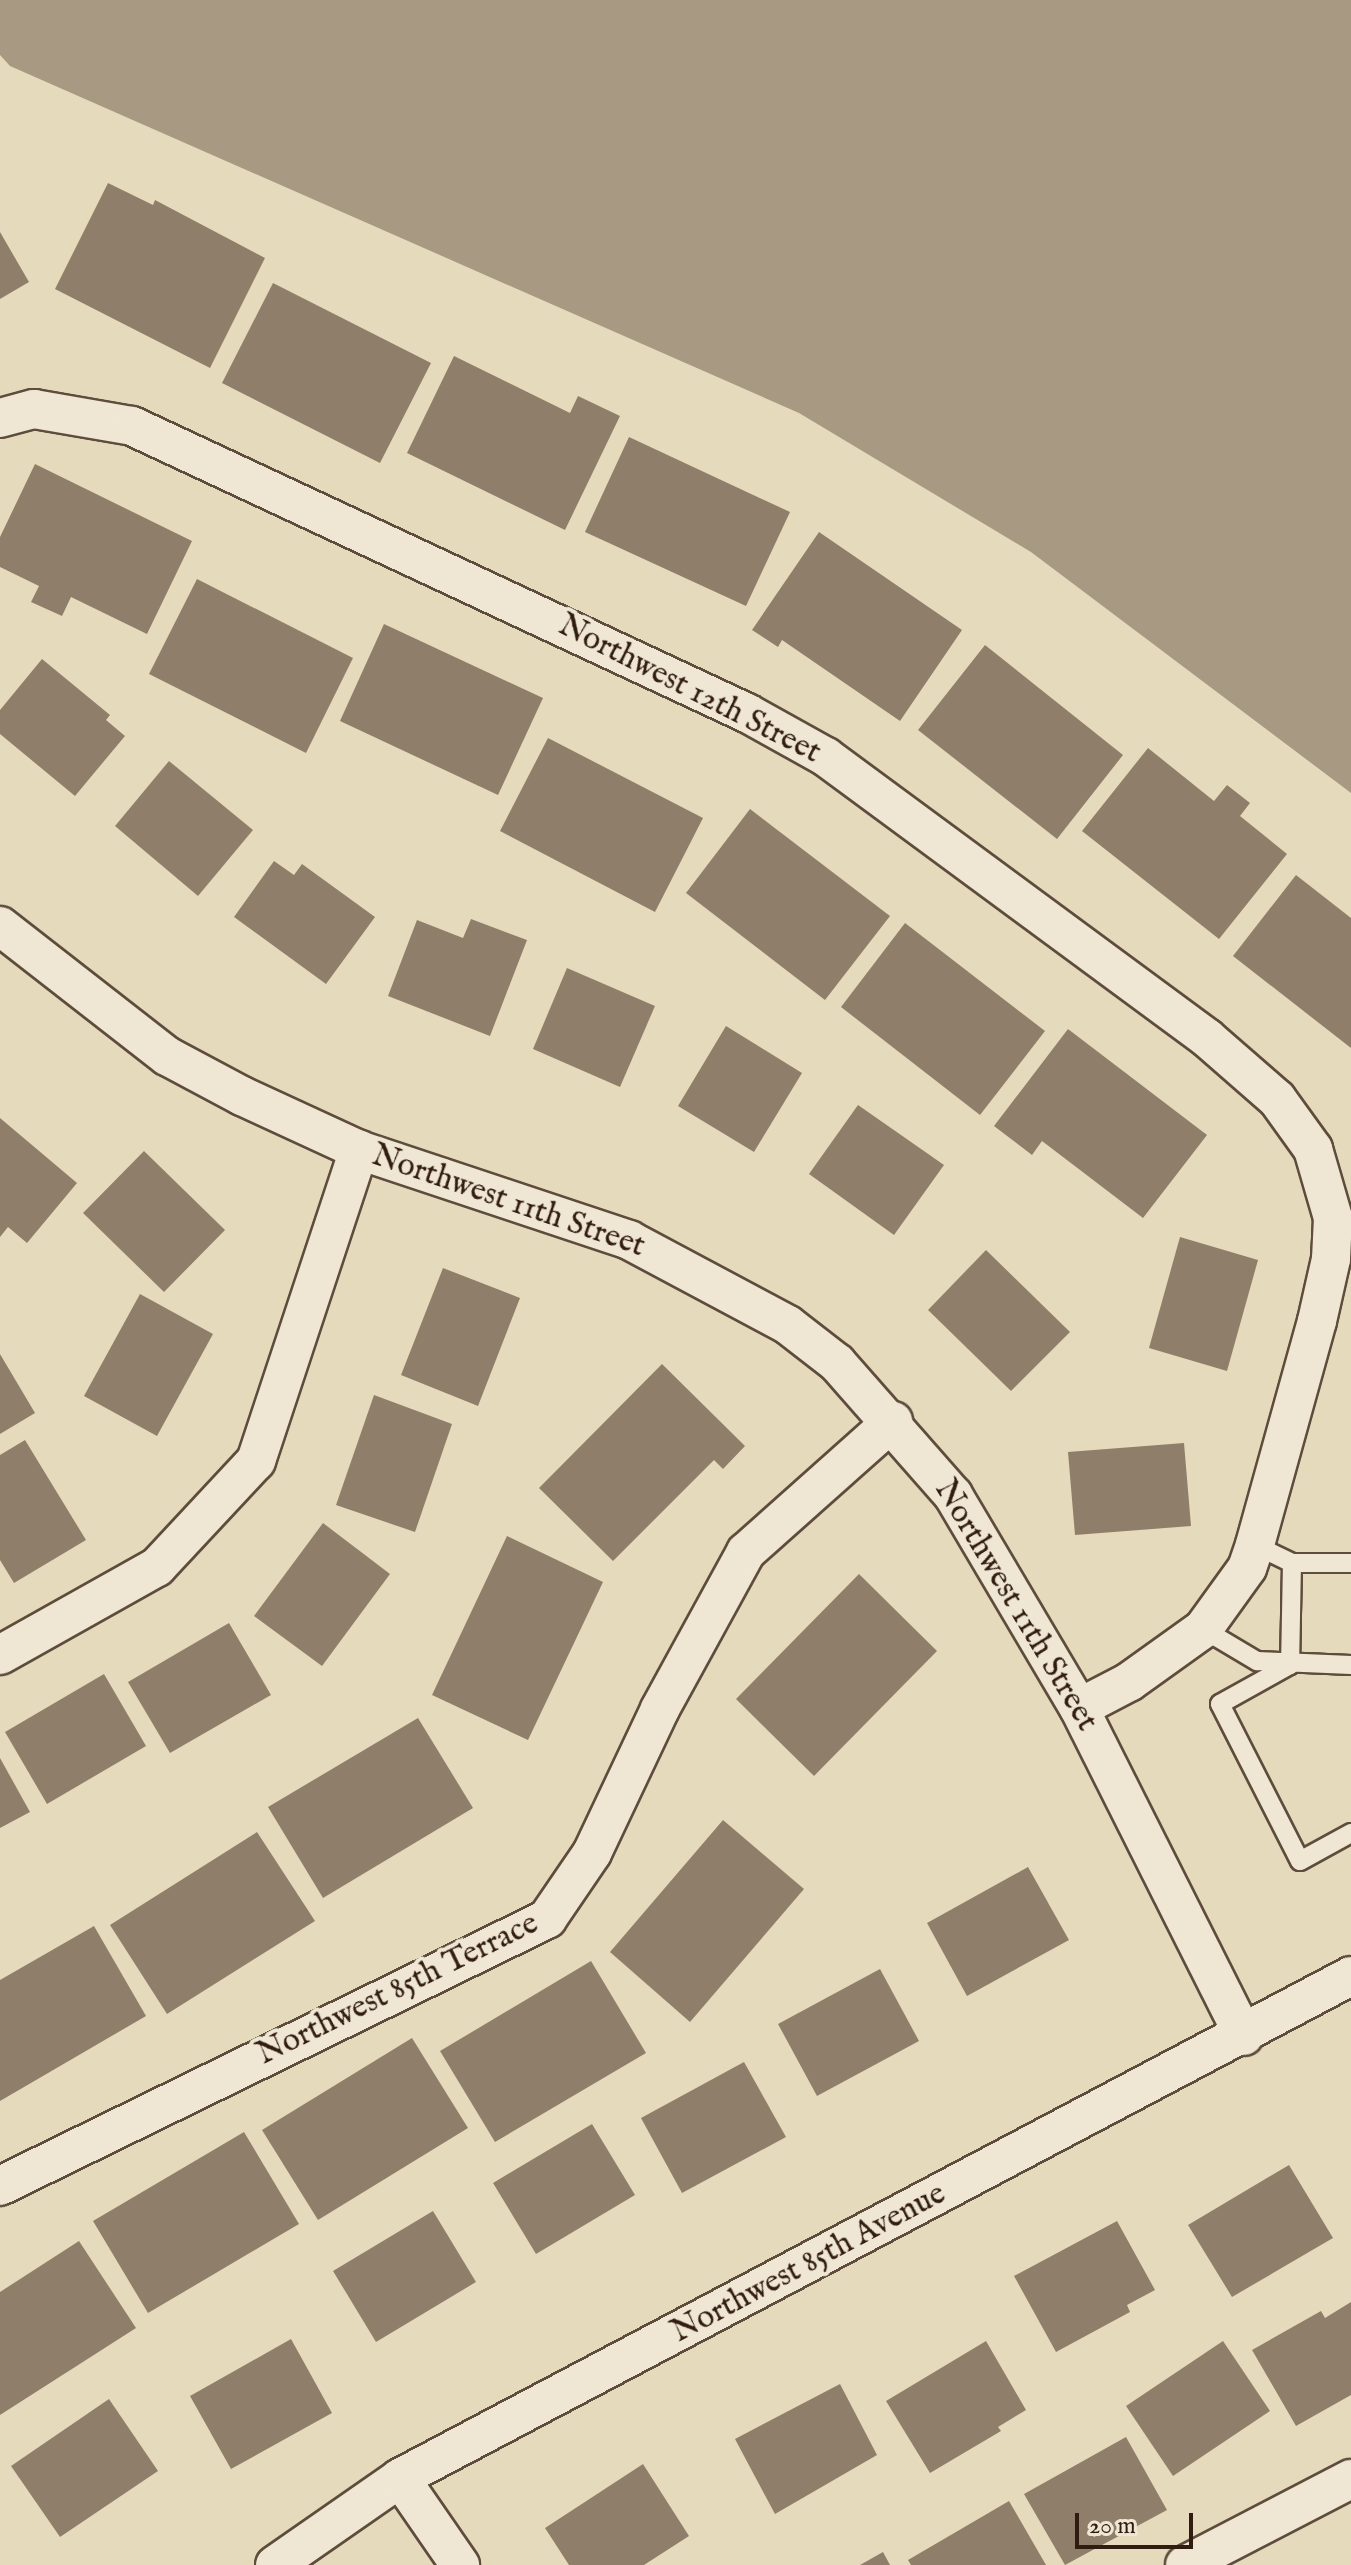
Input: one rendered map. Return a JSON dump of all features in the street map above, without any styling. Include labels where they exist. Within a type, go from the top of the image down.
[{"type":"street","name":"Northwest 12th Street","points":[[17,414],[132,426],[733,706],[826,757],[1207,1038],[1277,1099],[1313,1149],[1324,1178],[1333,1218],[1331,1259],[1255,1545]]},
{"type":"street","name":"Northwest 11th Street","points":[[0,926],[167,1056],[359,1150],[530,1203],[629,1240],[714,1282],[813,1344],[893,1421],[953,1495],[1079,1708],[1244,2036]]},
{"type":"street","points":[[0,1655],[157,1567],[256,1461],[359,1150]]},
{"type":"street","name":"Northwest 85th Terrace","points":[[0,2186],[547,1919],[592,1853],[660,1709],[746,1552],[893,1421]]},
{"type":"street","points":[[1079,1708],[1129,1682],[1203,1629],[1247,1568],[1255,1545]]},
{"type":"street","name":"Northwest 85th Avenue","points":[[275,2565],[400,2478],[1244,2036],[1351,1976]]},
{"type":"street","points":[[400,2478],[460,2565]]},
{"type":"street","points":[[1185,2565],[1351,2479]]},
{"type":"lane","points":[[1255,1545],[1292,1563],[1351,1563]]},
{"type":"lane","points":[[1290,1665],[1292,1563]]},
{"type":"lane","points":[[1203,1629],[1257,1661],[1290,1665],[1351,1665]]},
{"type":"lane","points":[[1290,1665],[1220,1704],[1300,1861],[1351,1833]]},
{"type":"shaded area","points":[[0,0],[1351,0],[1351,793],[1031,552],[799,413],[10,66],[0,55]]},
{"type":"building","points":[[108,183],[153,205],[155,200],[265,258],[210,368],[55,289]]},
{"type":"building","points":[[0,232],[29,282],[0,299]]},
{"type":"building","points":[[273,283],[431,363],[380,463],[222,383]]},
{"type":"building","points":[[454,356],[570,413],[578,396],[620,416],[565,530],[407,453]]},
{"type":"building","points":[[629,437],[790,512],[746,606],[585,532]]},
{"type":"building","points":[[35,464],[192,541],[147,634],[71,597],[62,616],[31,602],[39,586],[0,567],[0,537]]},
{"type":"building","points":[[819,532],[962,630],[900,721],[782,640],[778,647],[752,630]]},
{"type":"building","points":[[197,579],[353,658],[306,753],[149,674]]},
{"type":"building","points":[[384,624],[543,698],[498,795],[340,721]]},
{"type":"building","points":[[985,645],[1123,755],[1057,839],[918,730]]},
{"type":"building","points":[[42,659],[110,715],[106,720],[125,736],[75,796],[0,734],[0,710]]},
{"type":"building","points":[[548,738],[703,818],[655,912],[500,831]]},
{"type":"building","points":[[1148,748],[1214,801],[1227,785],[1250,803],[1240,816],[1287,854],[1219,939],[1082,831]]},
{"type":"building","points":[[169,761],[253,830],[198,896],[115,826]]},
{"type":"building","points":[[750,809],[890,916],[825,1000],[686,893]]},
{"type":"building","points":[[274,861],[294,875],[302,864],[375,917],[326,984],[234,917]]},
{"type":"building","points":[[1296,875],[1351,918],[1351,1048],[1233,956]]},
{"type":"building","points":[[471,919],[527,940],[490,1036],[388,996],[417,920],[463,938]]},
{"type":"building","points":[[905,923],[1045,1031],[980,1115],[841,1007]]},
{"type":"building","points":[[567,968],[655,1006],[620,1087],[533,1049]]},
{"type":"building","points":[[726,1026],[802,1073],[754,1152],[678,1106]]},
{"type":"building","points":[[1068,1029],[1207,1135],[1143,1218],[1042,1141],[1032,1155],[994,1126]]},
{"type":"building","points":[[858,1105],[944,1165],[894,1235],[809,1174]]},
{"type":"building","points":[[0,1118],[77,1183],[27,1243],[8,1227],[0,1237]]},
{"type":"building","points":[[144,1151],[225,1230],[164,1292],[83,1213]]},
{"type":"building","points":[[1180,1237],[1258,1260],[1227,1371],[1149,1348]]},
{"type":"building","points":[[986,1250],[1070,1332],[1011,1391],[928,1310]]},
{"type":"building","points":[[443,1268],[520,1298],[478,1406],[401,1375]]},
{"type":"building","points":[[140,1294],[213,1334],[157,1436],[84,1396]]},
{"type":"building","points":[[0,1354],[35,1413],[0,1434]]},
{"type":"building","points":[[662,1364],[745,1446],[723,1469],[714,1460],[613,1561],[539,1488]]},
{"type":"building","points":[[374,1395],[452,1424],[415,1532],[336,1505]]},
{"type":"building","points":[[25,1440],[86,1540],[14,1583],[0,1560],[0,1455]]},
{"type":"building","points":[[1184,1443],[1191,1526],[1075,1535],[1068,1452]]},
{"type":"building","points":[[323,1523],[390,1574],[322,1666],[254,1616]]},
{"type":"building","points":[[507,1536],[603,1582],[528,1740],[432,1695]]},
{"type":"building","points":[[859,1574],[937,1651],[814,1776],[736,1699]]},
{"type":"building","points":[[229,1623],[271,1695],[170,1753],[128,1682]]},
{"type":"building","points":[[104,1674],[146,1746],[47,1804],[5,1732]]},
{"type":"building","points":[[418,1718],[473,1808],[323,1898],[268,1807]]},
{"type":"building","points":[[0,1758],[30,1812],[0,1828]]},
{"type":"building","points":[[723,1820],[804,1889],[690,2022],[610,1952]]},
{"type":"building","points":[[257,1832],[315,1921],[167,2014],[110,1925]]},
{"type":"building","points":[[1028,1867],[1069,1940],[967,1996],[927,1923]]},
{"type":"building","points":[[94,1926],[146,2016],[0,2101],[0,1980]]},
{"type":"building","points":[[591,1961],[646,2053],[495,2142],[440,2051]]},
{"type":"building","points":[[880,1969],[919,2041],[817,2096],[778,2024]]},
{"type":"building","points":[[412,2038],[468,2128],[318,2220],[262,2130]]},
{"type":"building","points":[[744,2062],[786,2137],[682,2193],[641,2118]]},
{"type":"building","points":[[592,2124],[635,2195],[536,2254],[493,2183]]},
{"type":"building","points":[[244,2132],[299,2224],[148,2313],[93,2221]]},
{"type":"building","points":[[1289,2165],[1333,2238],[1232,2297],[1188,2225]]},
{"type":"building","points":[[433,2211],[476,2282],[376,2342],[333,2271]]},
{"type":"building","points":[[1117,2221],[1155,2290],[1127,2305],[1130,2312],[1056,2352],[1014,2276]]},
{"type":"building","points":[[79,2241],[136,2328],[0,2415],[0,2292]]},
{"type":"building","points":[[1351,2302],[1351,2395],[1296,2426],[1252,2350],[1321,2311],[1325,2318]]},
{"type":"building","points":[[291,2339],[332,2413],[231,2469],[190,2396]]},
{"type":"building","points":[[986,2341],[1026,2410],[998,2427],[1001,2431],[930,2473],[886,2401]]},
{"type":"building","points":[[1223,2341],[1270,2411],[1173,2476],[1126,2406]]},
{"type":"building","points":[[840,2384],[877,2455],[775,2514],[735,2439]]},
{"type":"building","points":[[109,2399],[158,2471],[60,2537],[11,2466]]},
{"type":"building","points":[[1126,2437],[1167,2510],[1065,2565],[1024,2494]]},
{"type":"building","points":[[643,2464],[689,2536],[644,2565],[569,2565],[545,2528]]},
{"type":"building","points":[[1009,2501],[1046,2565],[911,2565],[908,2560]]},
{"type":"building","points":[[883,2552],[890,2565],[860,2565]]}]
